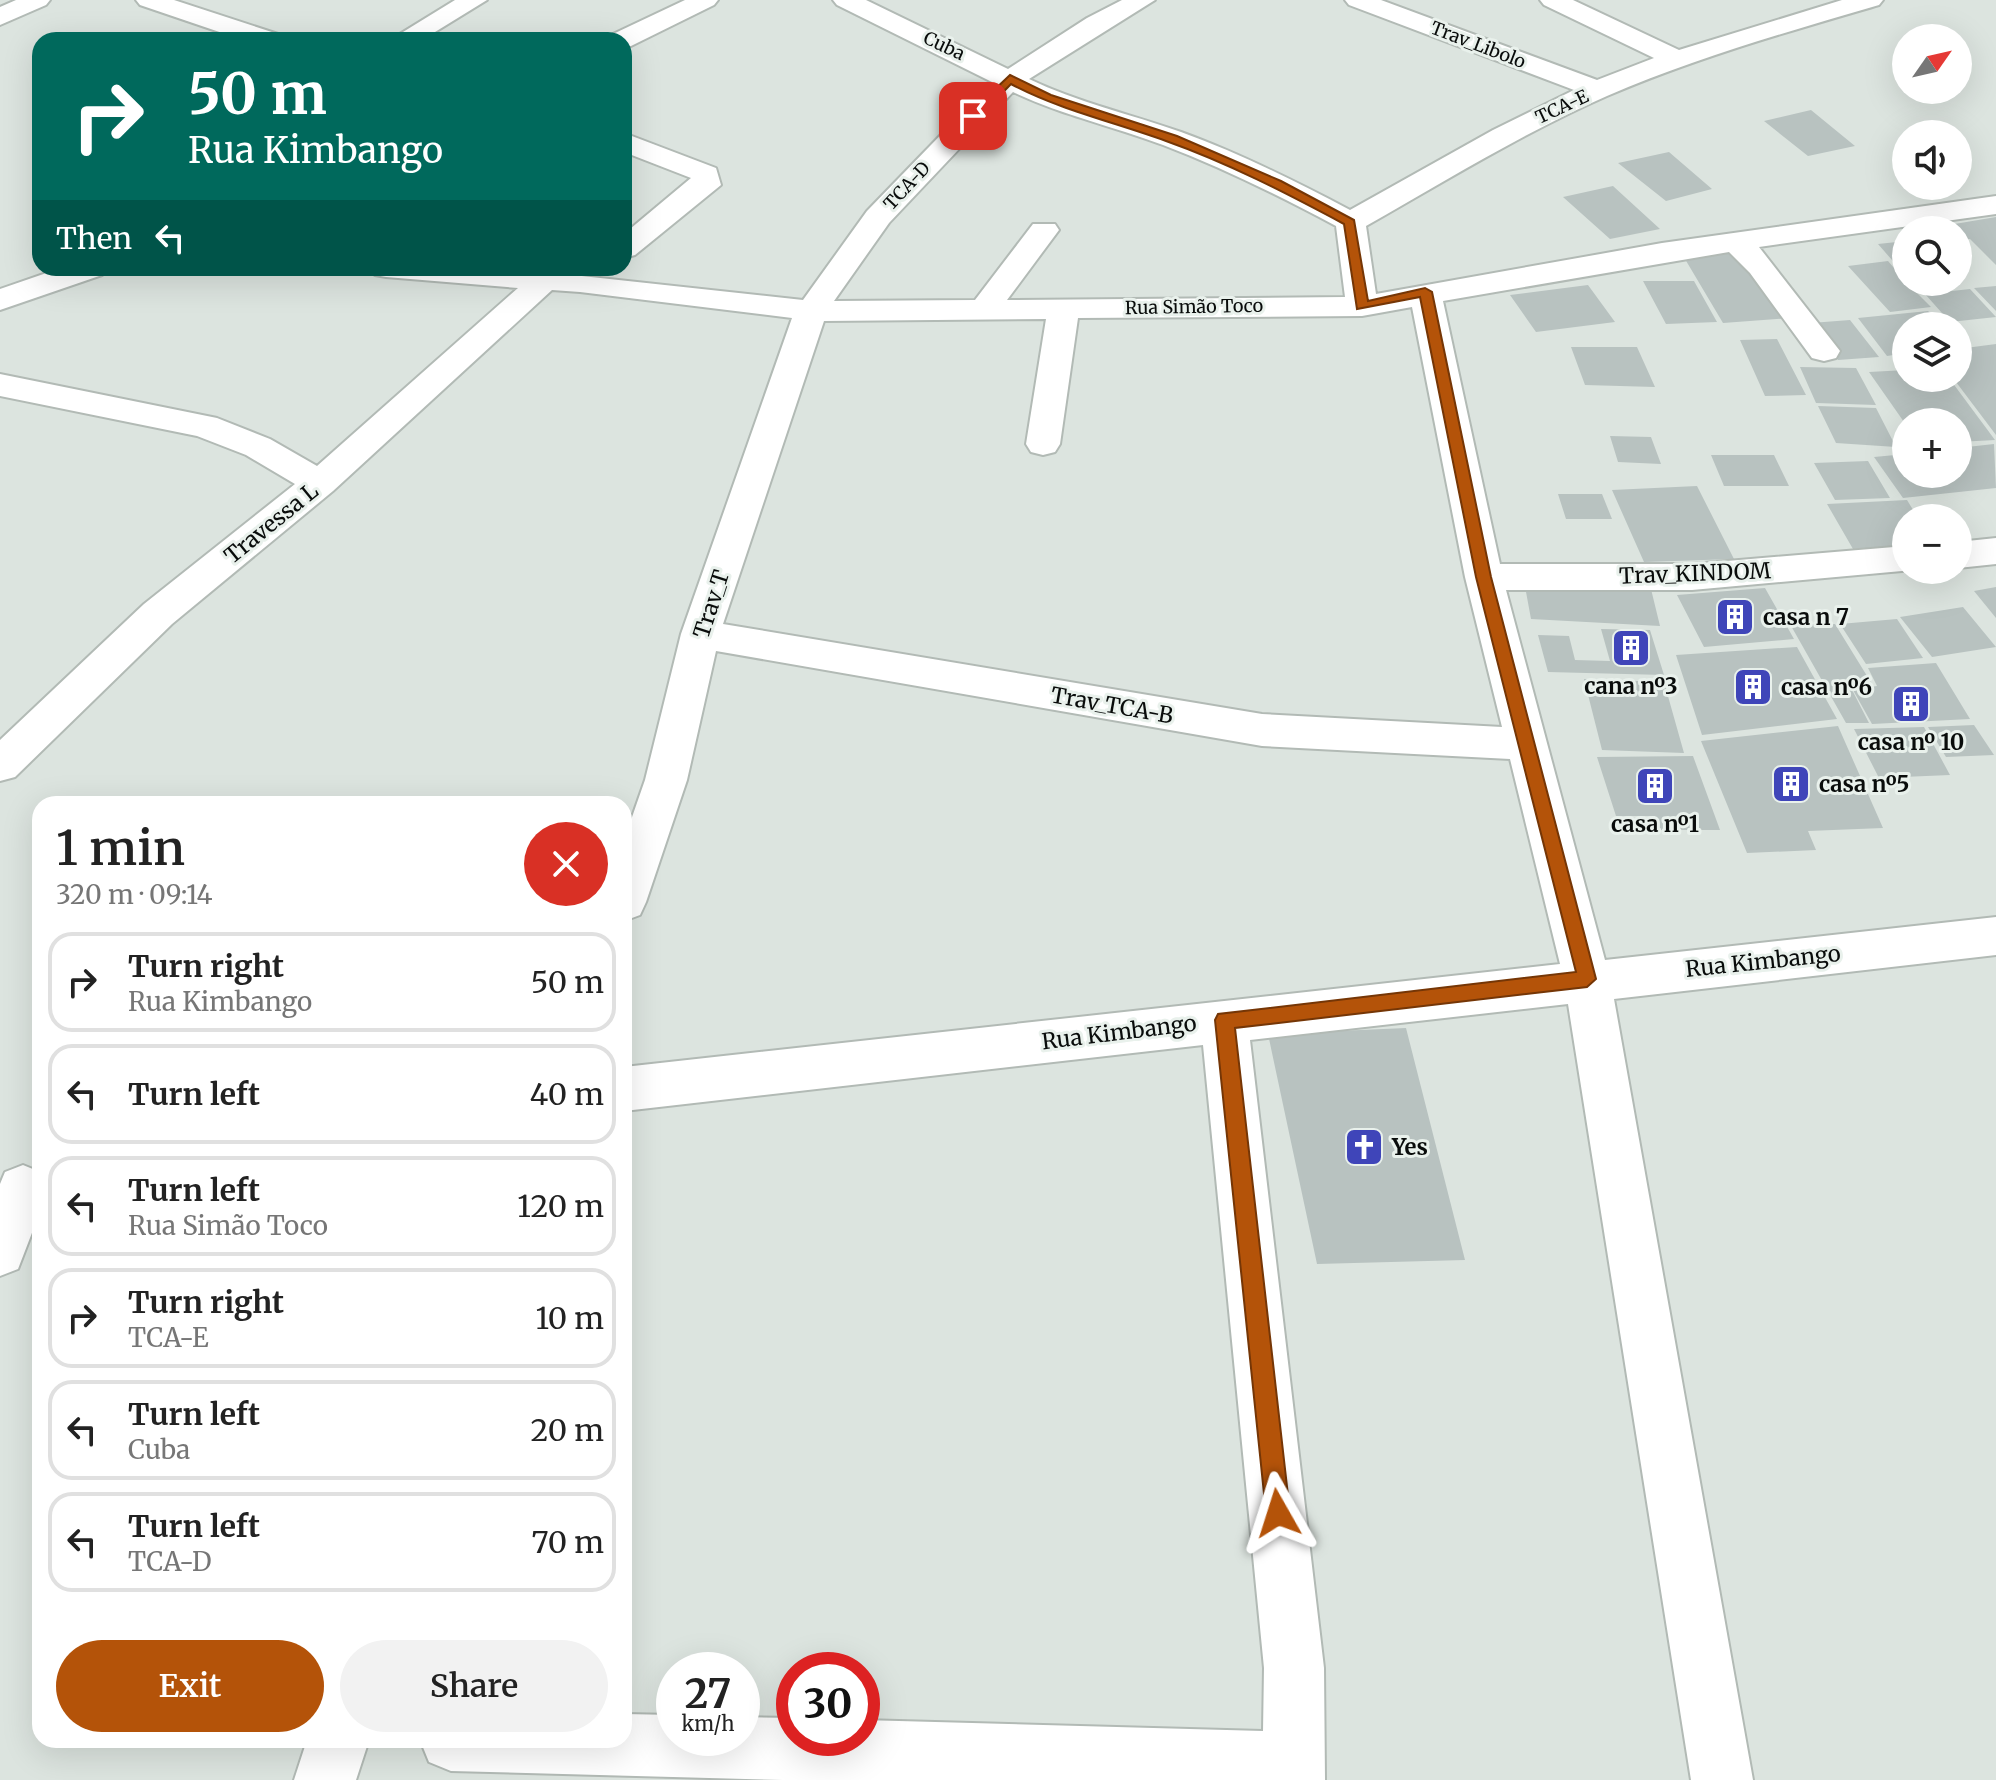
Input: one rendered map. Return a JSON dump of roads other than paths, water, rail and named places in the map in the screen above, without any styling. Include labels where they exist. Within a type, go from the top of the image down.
[{"type":"street","points":[[0,17],[37,0]]},
{"type":"street","points":[[149,0],[245,32]]},
{"type":"street","points":[[417,32],[474,0]]},
{"type":"street","points":[[632,35],[705,0]]},
{"type":"street","name":"Cuba","points":[[846,0],[1047,98],[1173,139],[1251,172],[1350,222]]},
{"type":"street","name":"TCA-D","points":[[811,311],[878,217],[1010,79],[1096,23],[1142,0]]},
{"type":"street","name":"Trav_Libolo","points":[[1358,0],[1598,90]]},
{"type":"street","points":[[1553,0],[1677,59]]},
{"type":"street","name":"TCA-E","points":[[1350,222],[1529,122],[1598,90],[1677,59],[1870,0]]},
{"type":"street","points":[[632,145],[706,174],[706,185],[632,243]]},
{"type":"street","name":"Rua Simão Toco","points":[[476,276],[543,282],[590,276],[811,311],[1362,306],[1425,292],[1735,241],[1996,205]]},
{"type":"street","points":[[1350,222],[1362,306]]},
{"type":"street","points":[[984,309],[1044,230]]},
{"type":"street","points":[[1735,241],[1761,266],[1824,351]]},
{"type":"street","points":[[0,300],[68,276]]},
{"type":"street","name":"Travessa L","points":[[0,765],[158,614],[320,483],[543,282]]},
{"type":"street","points":[[1425,292],[1484,577],[1587,979],[1650,1336],[1722,1780]]},
{"type":"street","points":[[1043,444],[1063,309]]},
{"type":"street","name":"Trav_T","points":[[632,879],[666,780],[700,634],[811,311]]},
{"type":"street","points":[[0,385],[205,426],[258,447],[320,483]]},
{"type":"street","points":[[1972,554],[1996,551]]},
{"type":"street","name":"Trav_KINDOM","points":[[1484,577],[1692,577],[1892,560]]},
{"type":"street","name":"Trav_TCA-B","points":[[700,634],[1262,730],[1527,744]]},
{"type":"street","name":"Rua Kimbango","points":[[632,1088],[1587,979],[1996,936]]},
{"type":"street","points":[[632,1747],[1295,1772],[1294,1668],[1224,1020]]},
{"type":"street","points":[[0,1251],[21,1190]]},
{"type":"street","points":[[325,1780],[335,1748]]},
{"type":"place","name":"casa n 7","points":[[1735,617]]},
{"type":"place","name":"cana nº3","points":[[1631,648]]},
{"type":"place","name":"casa nº6","points":[[1753,687]]},
{"type":"place","name":"casa nº 10","points":[[1911,704]]},
{"type":"place","name":"casa nº5","points":[[1791,784]]},
{"type":"place","name":"casa nº1","points":[[1655,786]]},
{"type":"place","name":"Yes","points":[[1364,1147]]}]
